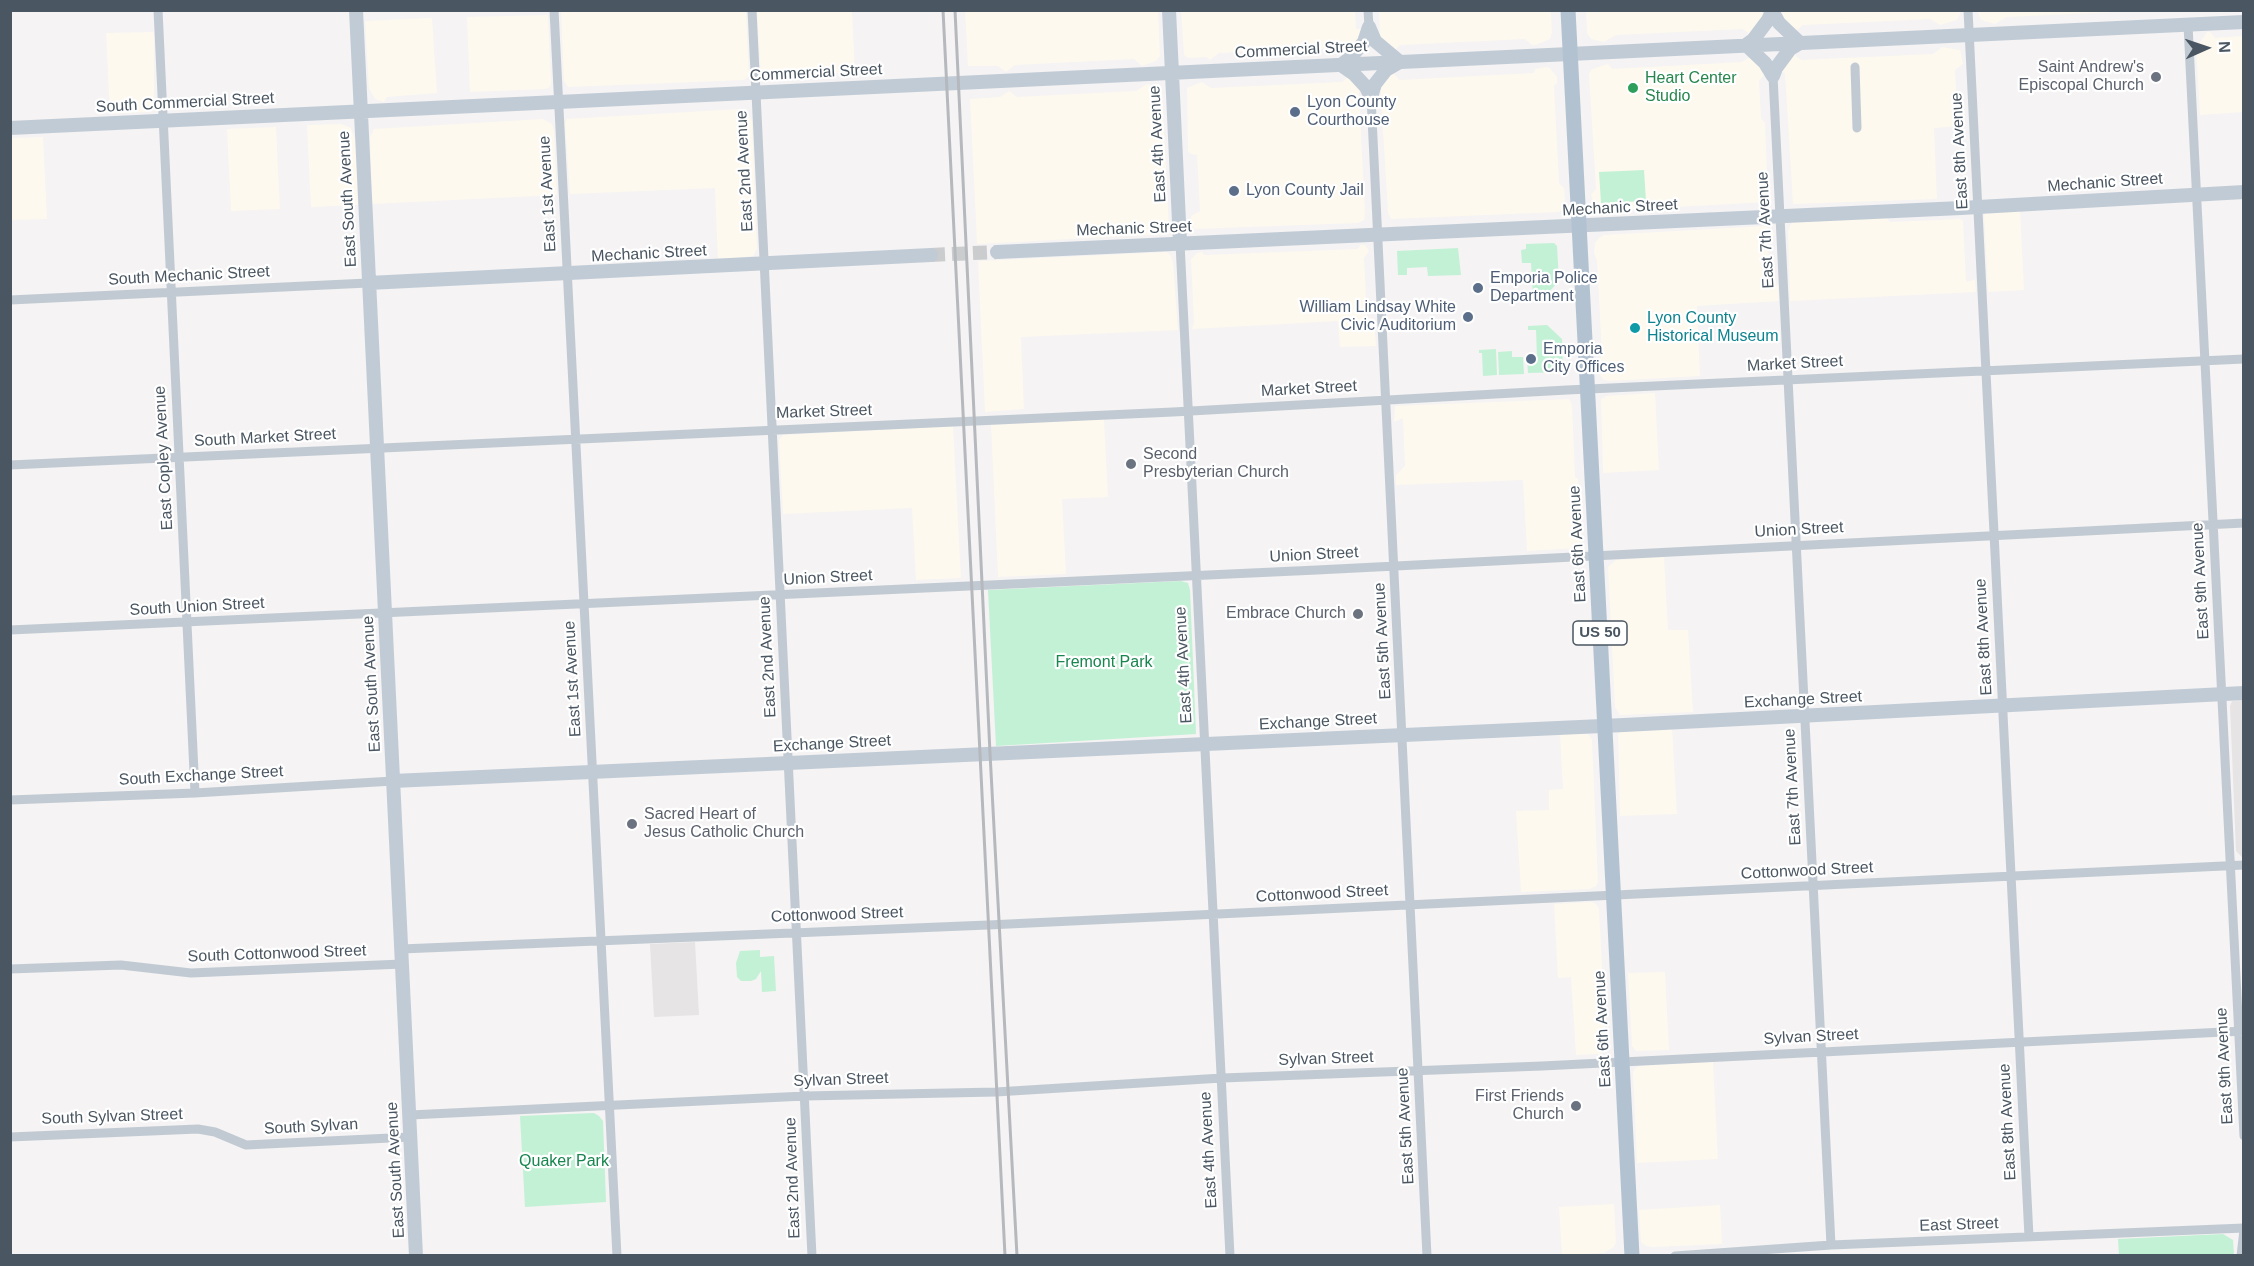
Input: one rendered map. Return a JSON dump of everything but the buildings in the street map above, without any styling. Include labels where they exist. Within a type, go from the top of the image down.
[{"type":"main road","name":"East 6th Avenue","points":[[1568,10],[1632,1256]]},
{"type":"street","name":"East Copley Avenue","points":[[158,10],[195,793]]},
{"type":"street","name":"East South Avenue","points":[[356,10],[416,1256]]},
{"type":"street","name":"East 1st Avenue","points":[[554,10],[617,1256]]},
{"type":"street","name":"East 2nd Avenue","points":[[752,10],[812,1256]]},
{"type":"street","name":"East 4th Avenue","points":[[1169,10],[1230,1256]]},
{"type":"street","points":[[1368,10],[1369,27],[1375,41],[1401,62],[1386,70],[1375,84],[1371,97]]},
{"type":"street","name":"East 8th Avenue","points":[[1968,10],[2029,1237]]},
{"type":"street","points":[[2188,10],[2188,25]]},
{"type":"street","points":[[1772,11],[1779,23],[1800,43],[1790,49],[1773,76]]},
{"type":"street","points":[[1772,11],[1768,20],[1746,45],[1765,63],[1773,76]]},
{"type":"street","name":"Commercial Street","points":[[360,111],[2244,22]]},
{"type":"street","name":"East 9th Avenue","points":[[2188,25],[2230,866],[2241,1031],[2244,1136]]},
{"type":"street","points":[[1369,27],[1364,42],[1341,65],[1354,74],[1366,87],[1371,97]]},
{"type":"street","points":[[1854,67],[1857,128]]},
{"type":"street","name":"East 7th Avenue","points":[[1773,76],[1831,1245]]},
{"type":"street","name":"East 5th Avenue","points":[[1371,97],[1427,1256]]},
{"type":"street","name":"South Commercial Street","points":[[10,128],[360,111]]},
{"type":"street","name":"Mechanic Street","points":[[997,252],[1780,217],[2244,192]]},
{"type":"street","name":"Mechanic Street","points":[[368,283],[931,255]]},
{"type":"street","name":"South Mechanic Street","points":[[10,300],[368,283]]},
{"type":"street","name":"Market Street","points":[[376,447],[1187,411],[1788,379],[2244,359]]},
{"type":"street","name":"South Market Street","points":[[10,465],[376,447]]},
{"type":"street","name":"Union Street","points":[[385,612],[1195,576],[2244,523]]},
{"type":"street","name":"South Union Street","points":[[10,630],[385,612]]},
{"type":"street","name":"Exchange Street","points":[[393,781],[1804,717],[2244,693]]},
{"type":"street","name":"South Exchange Street","points":[[10,800],[195,793],[393,781]]},
{"type":"street","name":"Cottonwood Street","points":[[402,949],[988,925],[2244,865]]},
{"type":"street","name":"South Cottonwood Street","points":[[10,969],[121,965],[191,974],[402,964]]},
{"type":"street","name":"Sylvan Street","points":[[410,1115],[805,1096],[996,1092],[1222,1078],[1623,1062],[2241,1031]]},
{"type":"street","name":"South Sylvan Street","points":[[10,1137],[198,1129],[215,1132]]},
{"type":"street","name":"South Sylvan","points":[[215,1132],[238,1143],[253,1145],[411,1137]]},
{"type":"street","points":[[2241,1256],[2244,1229]]},
{"type":"street","name":"East Street","points":[[1675,1256],[1831,1245],[2244,1229]]},
{"type":"shaded area","points":[[1759,10],[1765,15],[1749,34],[1743,29],[1616,35],[1604,42],[1591,39],[1587,33],[1586,11]]},
{"type":"shaded area","points":[[1782,10],[1960,10],[1960,14],[1957,20],[1940,25],[1930,19],[1803,25],[1795,32],[1783,17]]},
{"type":"shaded area","points":[[1977,10],[2136,11],[2006,17],[1995,24],[1981,20]]},
{"type":"shaded area","points":[[561,11],[746,11],[749,76],[744,80],[568,87],[564,81]]},
{"type":"shaded area","points":[[757,11],[852,11],[855,72],[761,76]]},
{"type":"shaded area","points":[[965,11],[1158,11],[1160,56],[1156,61],[1142,66],[1134,59],[1015,65],[1006,72],[998,66],[968,66]]},
{"type":"shaded area","points":[[1181,11],[1355,11],[1356,29],[1364,29],[1363,37],[1348,53],[1341,48],[1219,53],[1210,60],[1206,57],[1188,58],[1184,55]]},
{"type":"shaded area","points":[[1379,11],[1551,11],[1552,33],[1550,39],[1535,45],[1525,39],[1400,45],[1393,52],[1380,37]]},
{"type":"shaded area","points":[[548,15],[550,87],[470,92],[467,17]]},
{"type":"shaded area","points":[[432,18],[437,93],[387,97],[384,102],[375,99],[369,88],[365,21]]},
{"type":"shaded area","points":[[154,32],[154,105],[146,112],[110,114],[106,33]]},
{"type":"shaded area","points":[[2207,32],[2215,38],[2243,36],[2243,112],[2200,115],[2196,48]]},
{"type":"shaded area","points":[[1942,47],[1960,50],[1963,64],[1955,70],[1958,126],[1934,128],[1937,199],[1793,204],[1785,73],[1780,71],[1794,54],[1801,60],[1933,54]]},
{"type":"shaded area","points":[[1752,56],[1765,74],[1759,81],[1761,118],[1765,123],[1767,202],[1602,211],[1594,207],[1591,194],[1596,189],[1589,74],[1592,69],[1608,64],[1612,69],[1742,62]]},
{"type":"shaded area","points":[[1547,67],[1557,77],[1557,83],[1554,86],[1559,183],[1564,188],[1565,200],[1559,212],[1391,219],[1388,213],[1380,82],[1393,73],[1400,80],[1534,73],[1535,69]]},
{"type":"shaded area","points":[[1348,76],[1363,92],[1359,92],[1364,220],[1358,223],[1194,229],[1191,216],[1200,211],[1197,155],[1188,151],[1187,88],[1202,82],[1211,88],[1342,82]]},
{"type":"shaded area","points":[[1147,84],[1158,87],[1162,93],[1169,227],[1166,234],[977,244],[970,99],[1000,97],[1009,91],[1017,97],[1136,91]]},
{"type":"shaded area","points":[[740,109],[747,112],[752,121],[757,249],[753,256],[718,260],[715,188],[570,194],[565,124],[567,119]]},
{"type":"shaded area","points":[[543,119],[552,124],[554,131],[557,195],[372,204],[370,137],[374,129]]},
{"type":"shaded area","points":[[341,124],[351,128],[355,139],[358,205],[311,207],[307,125]]},
{"type":"shaded area","points":[[276,127],[280,209],[231,211],[227,129]]},
{"type":"shaded area","points":[[43,137],[47,219],[11,220],[11,138]]},
{"type":"shaded area","points":[[2020,210],[2024,290],[1988,292],[1984,215],[1986,212]]},
{"type":"shaded area","points":[[1885,216],[1890,222],[1960,219],[1963,221],[1966,280],[1968,282],[1975,279],[1976,292],[1790,301],[1788,231],[1791,224],[1796,220]]},
{"type":"shaded area","points":[[1765,226],[1775,234],[1768,240],[1770,290],[1778,284],[1779,301],[1697,306],[1700,376],[1604,380],[1600,375],[1598,363],[1602,355],[1597,261],[1594,253],[1595,243],[1599,238],[1604,235]]},
{"type":"shaded area","points":[[1361,244],[1365,245],[1369,251],[1364,258],[1367,318],[1372,318],[1374,321],[1376,346],[1340,347],[1338,321],[1192,329],[1194,322],[1191,259],[1197,253],[1202,252],[1204,255],[1358,249]]},
{"type":"shaded area","points":[[1167,252],[1173,263],[1178,330],[1021,337],[1024,409],[985,412],[978,261]]},
{"type":"shaded area","points":[[1655,393],[1659,470],[1603,473],[1601,399],[1606,396]]},
{"type":"shaded area","points":[[1569,399],[1572,405],[1575,477],[1578,479],[1582,542],[1579,548],[1527,551],[1523,480],[1396,485],[1396,475],[1405,466],[1403,418],[1394,422],[1395,406]]},
{"type":"shaded area","points":[[1104,419],[1108,497],[1062,499],[1066,574],[998,577],[991,425]]},
{"type":"shaded area","points":[[953,426],[961,578],[916,580],[912,508],[783,514],[779,440],[783,435]]},
{"type":"shaded area","points":[[1664,557],[1668,630],[1688,630],[1693,712],[1620,715],[1615,707],[1608,567],[1616,560]]},
{"type":"shaded area","points":[[2244,700],[2243,858],[2236,851],[2230,706],[2232,701]]},
{"type":"shaded area","points":[[1672,727],[1677,814],[1620,816],[1618,734],[1622,731]]},
{"type":"shaded area","points":[[1584,733],[1592,740],[1598,882],[1590,889],[1521,892],[1516,811],[1549,810],[1549,790],[1563,789],[1560,734]]},
{"type":"shaded area","points":[[1591,902],[1599,909],[1606,1045],[1604,1051],[1599,1054],[1576,1055],[1571,977],[1558,978],[1554,904]]},
{"type":"shaded area","points":[[695,942],[699,1015],[654,1017],[650,944]]},
{"type":"shaded area","points":[[1665,972],[1669,1050],[1636,1051],[1632,1046],[1628,973]]},
{"type":"shaded area","points":[[1713,1062],[1718,1159],[1637,1163],[1633,1073],[1635,1068]]},
{"type":"shaded area","points":[[1614,1204],[1616,1242],[1614,1247],[1604,1253],[1562,1255],[1559,1207]]},
{"type":"shaded area","points":[[1720,1205],[1722,1244],[1652,1247],[1641,1242],[1639,1210]]},
{"type":"green space","points":[[1644,170],[1646,201],[1601,203],[1599,172]]},
{"type":"green space","points":[[1554,243],[1557,246],[1559,281],[1547,294],[1533,295],[1531,263],[1522,263],[1521,250],[1526,249],[1526,244]]},
{"type":"green space","points":[[1458,248],[1461,275],[1428,276],[1427,267],[1407,268],[1407,275],[1398,275],[1397,251]]},
{"type":"green space","points":[[1547,325],[1562,339],[1563,370],[1528,373],[1527,357],[1537,356],[1536,330],[1528,330],[1528,326]]},
{"type":"green space","points":[[1496,349],[1497,375],[1483,376],[1482,353],[1479,353],[1479,350]]},
{"type":"green space","points":[[1512,351],[1512,357],[1523,357],[1524,374],[1499,375],[1498,352]]},
{"type":"green space","name":"Fremont Park","points":[[1181,581],[1188,583],[1190,590],[1196,734],[996,746],[988,590]]},
{"type":"green space","points":[[760,950],[760,957],[774,956],[776,991],[762,992],[761,971],[756,979],[751,981],[741,981],[737,977],[736,963],[740,951]]},
{"type":"green space","name":"Quaker Park","points":[[594,1113],[603,1121],[606,1202],[525,1207],[520,1116]]},
{"type":"green space","points":[[2223,1234],[2233,1240],[2234,1255],[2119,1255],[2118,1239]]},
{"type":"tunnel","points":[[931,255],[997,252]]},
{"type":"railway","points":[[943,10],[1005,1256]]},
{"type":"railway","points":[[955,10],[990,753],[1017,1256]]},
{"type":"place","name":"Saint Andrew's Episcopal Church","points":[[2156,77]]},
{"type":"place","name":"Heart Center Studio","points":[[1633,88]]},
{"type":"place","name":"Lyon County Courthouse","points":[[1295,112]]},
{"type":"place","name":"Lyon County Jail","points":[[1234,191]]},
{"type":"place","name":"Emporia Police Department","points":[[1478,288]]},
{"type":"place","name":"William Lindsay White Civic Auditorium","points":[[1468,317]]},
{"type":"place","name":"Lyon County Historical Museum","points":[[1635,328]]},
{"type":"place","name":"Emporia City Offices","points":[[1531,359]]},
{"type":"place","name":"Second Presbyterian Church","points":[[1131,464]]},
{"type":"place","name":"Embrace Church","points":[[1358,614]]},
{"type":"place","name":"Sacred Heart of Jesus Catholic Church","points":[[632,824]]},
{"type":"place","name":"First Friends Church","points":[[1576,1106]]}]
